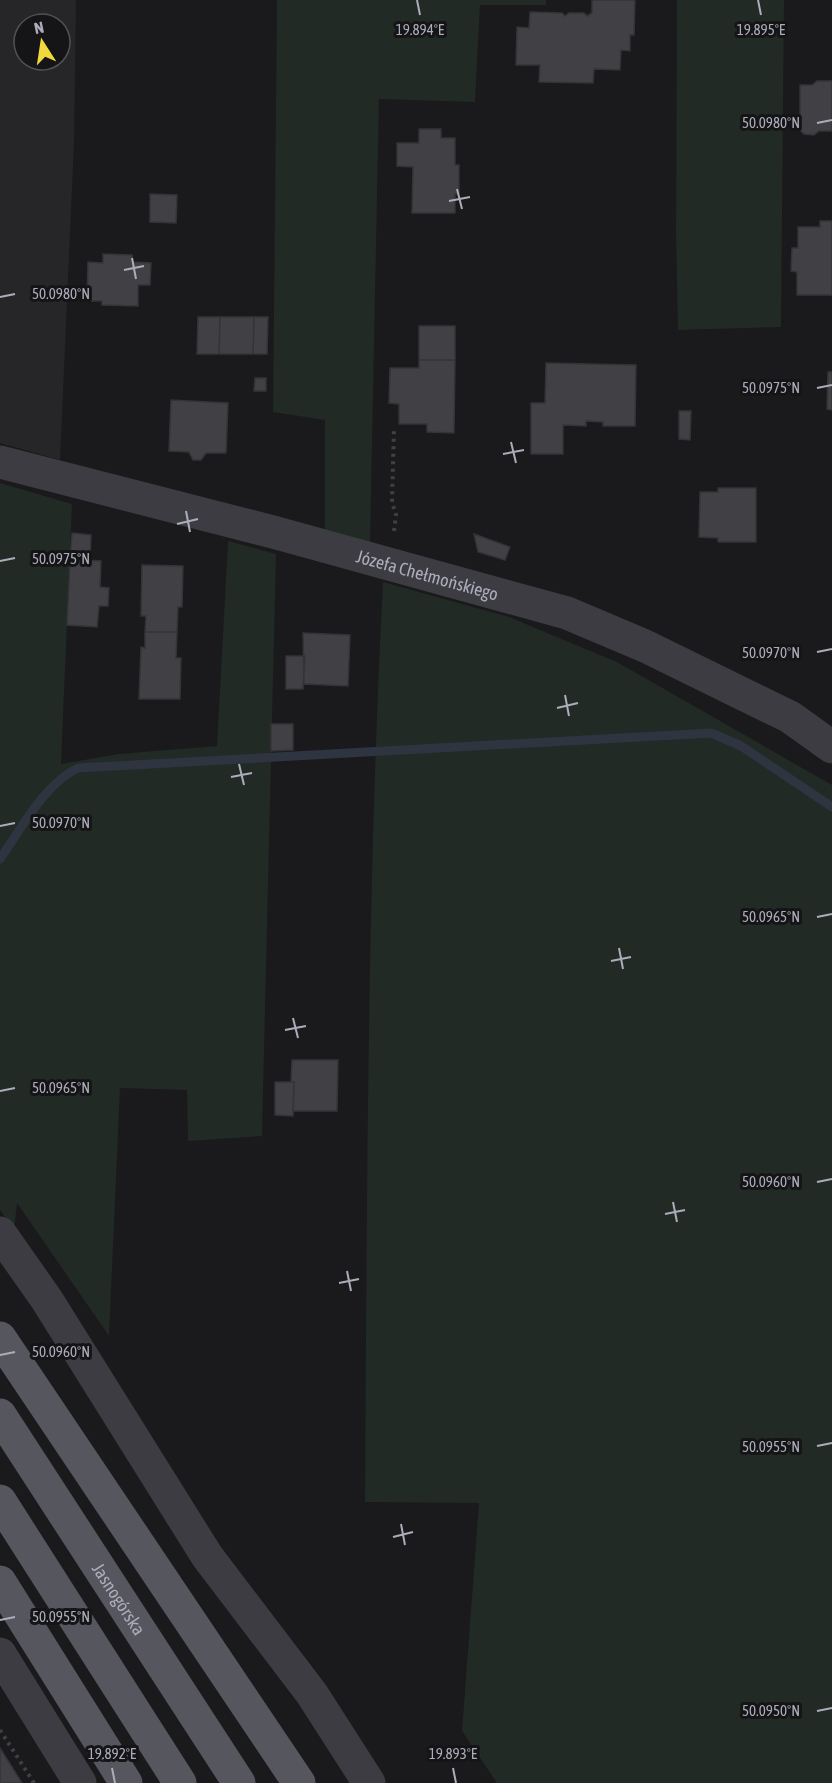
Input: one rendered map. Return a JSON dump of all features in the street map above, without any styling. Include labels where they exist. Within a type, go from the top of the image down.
[{"type":"main road","points":[[0,1338],[299,1783]]},
{"type":"main road","name":"Jasnogórska","points":[[0,1415],[239,1783]]},
{"type":"main road","points":[[0,1502],[180,1783]]},
{"type":"main road","points":[[0,1582],[126,1783]]},
{"type":"street","name":"Józefa Chełmońskiego","points":[[0,462],[273,532],[567,613],[645,646],[790,717],[832,747]]},
{"type":"street","points":[[0,1233],[47,1300],[207,1557],[312,1695],[369,1783]]},
{"type":"street","points":[[0,1654],[80,1783]]},
{"type":"path","points":[[394,428],[392,502],[396,515]]},
{"type":"path","points":[[0,1731],[34,1783]]},
{"type":"shaded area","points":[[0,0],[76,0],[74,143],[60,460],[0,443]]},
{"type":"shaded area","points":[[277,0],[546,0],[546,5],[480,5],[475,102],[379,99],[370,542],[325,530],[325,420],[273,412]]},
{"type":"shaded area","points":[[677,0],[784,0],[781,327],[678,330]]},
{"type":"shaded area","points":[[0,483],[72,504],[61,764],[118,754],[217,746],[228,541],[276,554],[262,1136],[188,1141],[187,1090],[120,1088],[109,1336],[17,1203],[14,1230],[0,1210]]},
{"type":"shaded area","points":[[383,582],[509,617],[617,662],[832,785],[832,1783],[497,1783],[462,1731],[479,1503],[365,1502],[371,927]]},
{"type":"building","points":[[592,0],[635,0],[634,35],[630,35],[630,51],[621,50],[620,70],[594,69],[593,83],[539,82],[540,65],[516,65],[517,27],[529,28],[530,12],[562,13],[565,16],[569,13],[584,13],[587,16],[592,13]]},
{"type":"building","points":[[817,81],[832,81],[832,131],[819,131],[814,135],[804,134],[800,130],[800,85],[812,85]]},
{"type":"building","points":[[419,129],[441,129],[441,138],[455,138],[455,165],[459,165],[459,194],[455,194],[455,213],[412,213],[413,167],[397,166],[397,143],[419,143]]},
{"type":"building","points":[[150,194],[177,195],[176,223],[150,222]]},
{"type":"building","points":[[820,221],[832,221],[832,295],[797,295],[797,272],[791,271],[792,248],[798,248],[798,227],[820,227]]},
{"type":"building","points":[[103,254],[132,255],[133,262],[151,263],[150,285],[138,285],[138,306],[102,305],[102,301],[87,301],[88,262],[103,263]]},
{"type":"building","points":[[198,317],[220,317],[219,354],[197,354]]},
{"type":"building","points":[[220,317],[254,317],[253,354],[219,354]]},
{"type":"building","points":[[254,317],[268,317],[267,354],[253,354]]},
{"type":"building","points":[[419,326],[455,326],[455,360],[419,360]]},
{"type":"building","points":[[419,360],[455,360],[454,433],[427,432],[427,424],[399,424],[399,404],[389,403],[390,368],[419,368]]},
{"type":"building","points":[[546,363],[636,365],[635,426],[603,426],[603,422],[586,421],[586,426],[563,425],[563,454],[531,454],[531,403],[545,403]]},
{"type":"building","points":[[828,372],[832,372],[832,410],[827,409]]},
{"type":"building","points":[[255,378],[266,378],[266,391],[254,391]]},
{"type":"building","points":[[171,400],[228,403],[226,453],[206,453],[201,460],[193,460],[189,452],[169,451]]},
{"type":"building","points":[[679,411],[691,411],[690,440],[679,439]]},
{"type":"building","points":[[718,488],[756,488],[756,542],[718,542],[718,538],[699,537],[700,492],[718,492]]},
{"type":"building","points":[[72,533],[91,535],[90,560],[70,559]]},
{"type":"building","points":[[474,534],[510,547],[505,560],[478,552]]},
{"type":"building","points":[[70,559],[101,561],[100,587],[109,588],[108,606],[99,606],[97,627],[67,625]]},
{"type":"building","points":[[142,565],[183,566],[182,607],[178,607],[177,632],[145,632],[146,616],[141,616]]},
{"type":"building","points":[[145,632],[177,632],[176,658],[181,658],[180,699],[139,699],[141,647],[145,648]]},
{"type":"building","points":[[303,633],[350,635],[348,686],[304,684]]},
{"type":"building","points":[[286,656],[305,656],[303,689],[286,689]]},
{"type":"building","points":[[271,724],[293,724],[293,750],[271,751]]},
{"type":"building","points":[[292,1060],[338,1060],[337,1111],[293,1111]]},
{"type":"building","points":[[275,1082],[294,1082],[293,1116],[275,1115]]},
{"type":"building","points":[[0,1748],[22,1783],[0,1783]]},
{"type":"waterway","points":[[0,859],[44,796],[66,775],[78,768],[711,733],[741,746],[832,807]]}]
